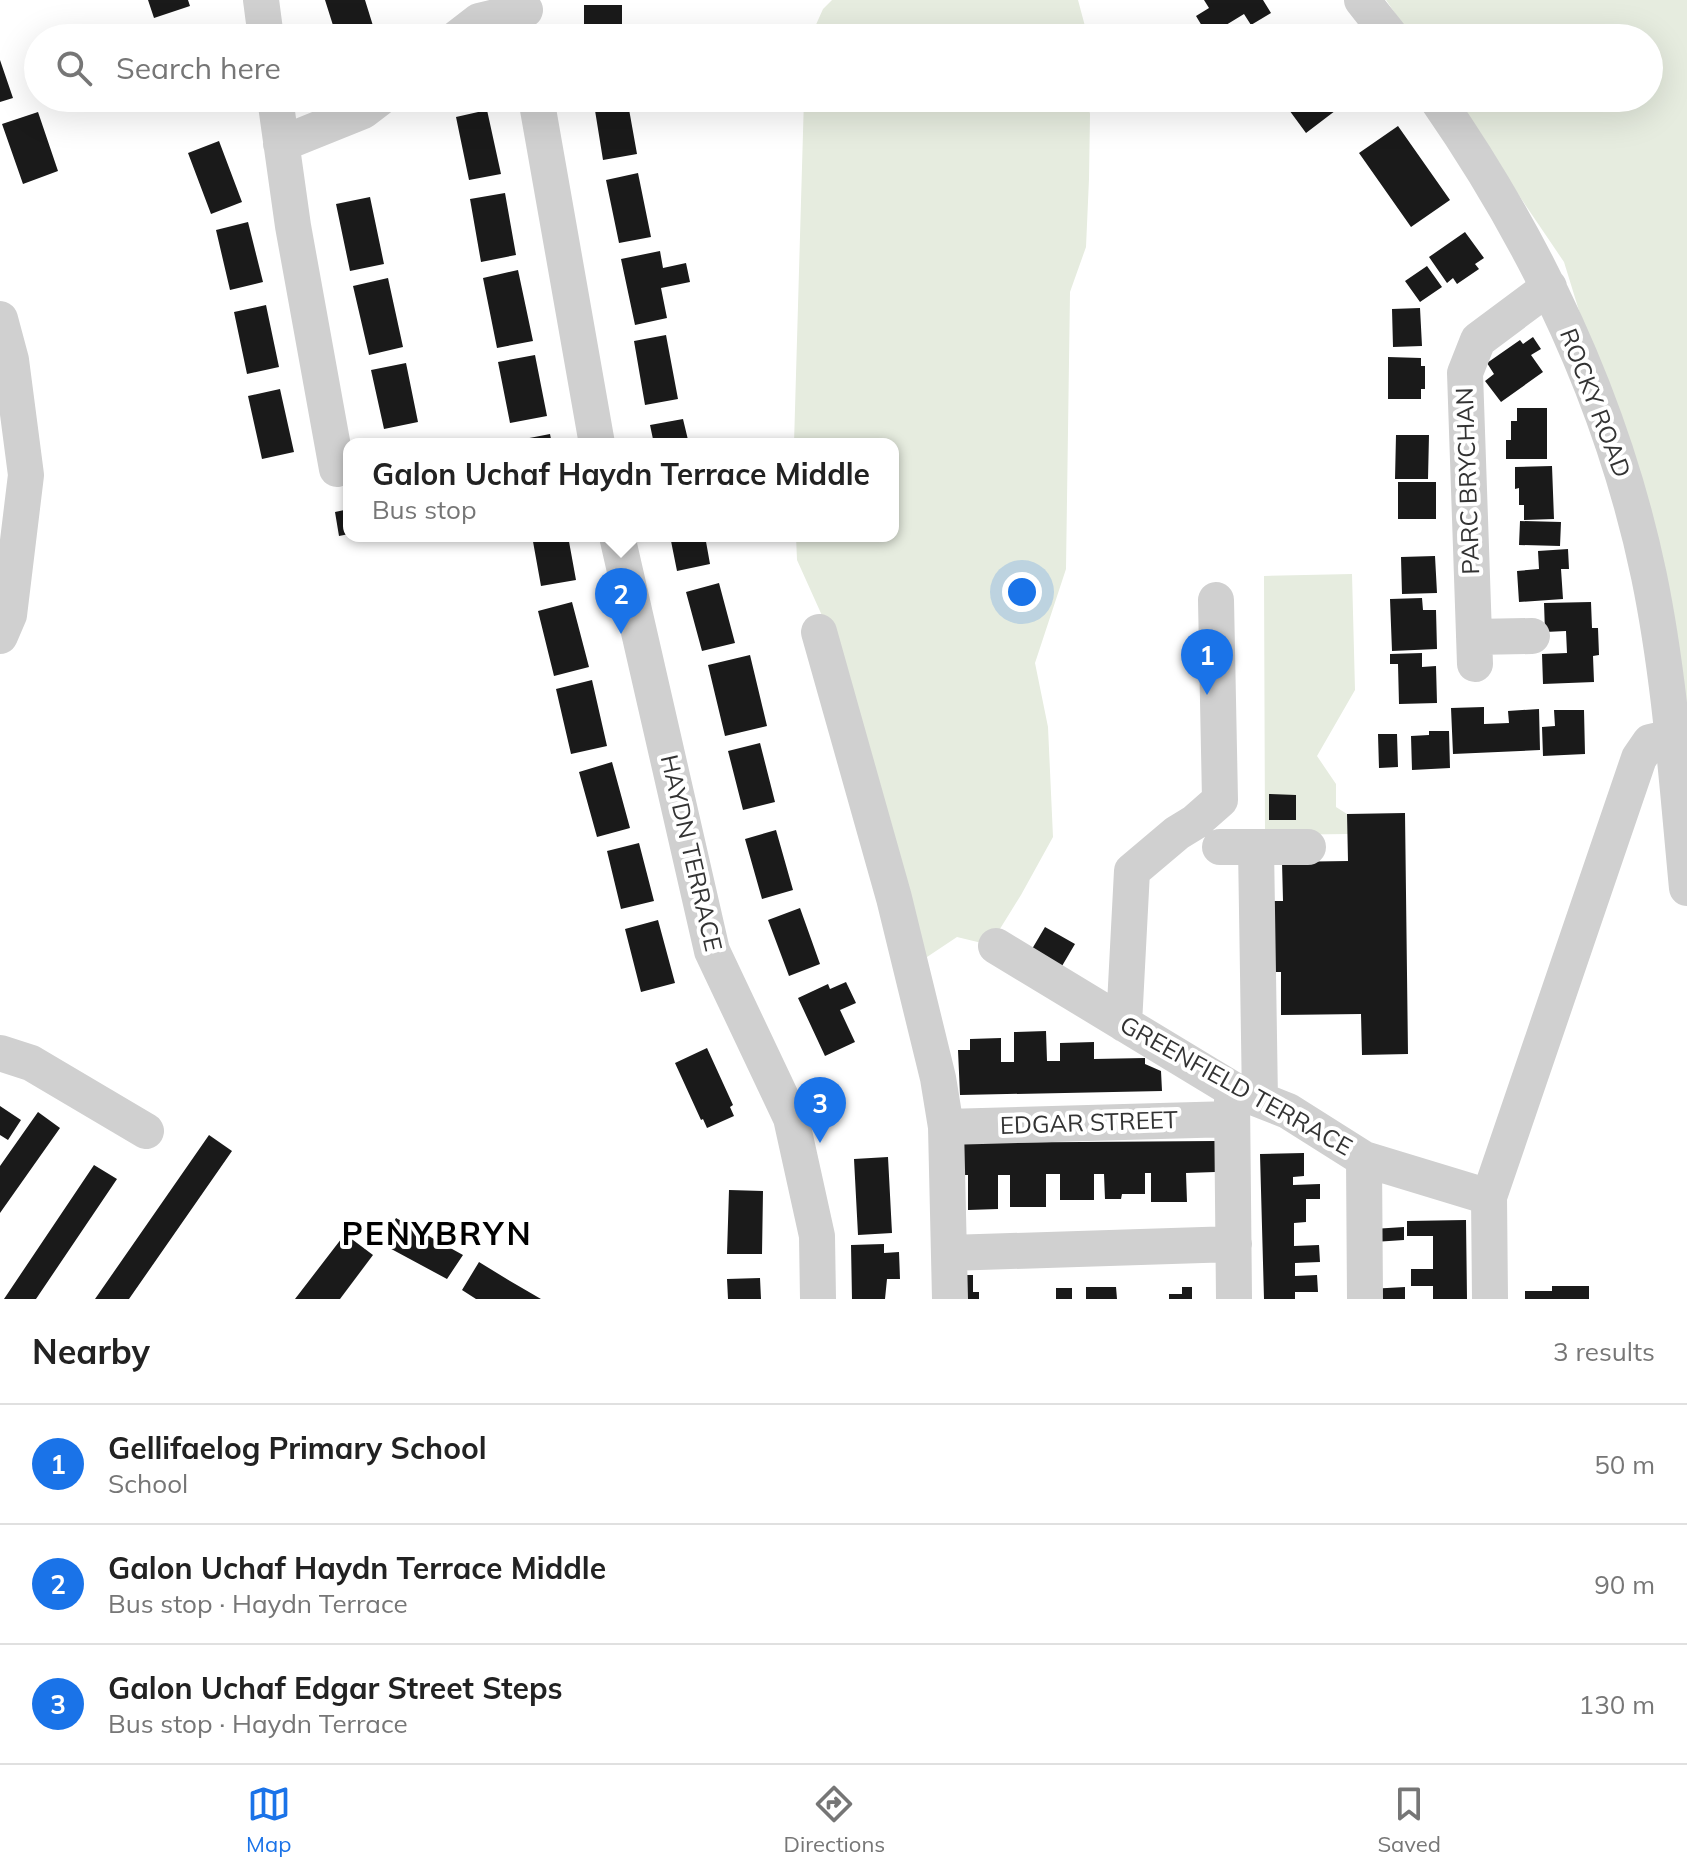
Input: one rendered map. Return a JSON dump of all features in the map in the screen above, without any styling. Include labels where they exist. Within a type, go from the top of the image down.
[{"type":"street","points":[[261,0],[264,24]]},
{"type":"street","points":[[1362,0],[1381,24]]},
{"type":"street","points":[[475,24],[526,16]]},
{"type":"street","points":[[277,112],[293,226],[337,469]]},
{"type":"street","points":[[281,144],[361,112]]},
{"type":"street","points":[[538,112],[596,438]]},
{"type":"street","name":"ROCKY ROAD","points":[[1445,112],[1491,183],[1549,287],[1589,378],[1632,504],[1649,577],[1672,737],[1687,888]]},
{"type":"street","name":"PARC BRYCHAN","points":[[1532,636],[1474,651],[1465,373],[1478,340],[1549,287]]},
{"type":"street","points":[[0,319],[11,360],[26,475],[9,615],[0,636]]},
{"type":"street","name":"HAYDN TERRACE","points":[[618,542],[712,951],[791,1118],[817,1236],[818,1299]]},
{"type":"street","points":[[1124,1024],[1132,871],[1220,800],[1216,600]]},
{"type":"street","points":[[819,632],[894,898],[938,1078],[946,1127],[950,1299]]},
{"type":"street","points":[[1490,1299],[1489,1197],[1639,758],[1650,742],[1672,737]]},
{"type":"street","points":[[1220,847],[1308,847]]},
{"type":"street","points":[[1234,1299],[1234,1244],[1256,847]]},
{"type":"street","name":"GREENFIELD TERRACE","points":[[996,946],[1124,1024],[1241,1103],[1288,1111],[1364,1159],[1489,1197]]},
{"type":"street","points":[[0,1053],[31,1063],[146,1131]]},
{"type":"street","name":"EDGAR STREET","points":[[946,1127],[1241,1103]]},
{"type":"street","points":[[1364,1159],[1365,1299]]},
{"type":"street","points":[[949,1253],[1234,1244]]},
{"type":"shaded area","points":[[832,0],[1078,0],[1084,24],[816,24],[823,9]]},
{"type":"shaded area","points":[[1386,0],[1687,0],[1687,749],[1668,599],[1564,262],[1462,112],[1663,112],[1663,24],[1402,24]]},
{"type":"shaded area","points":[[804,112],[1090,112],[1086,247],[1070,292],[1066,569],[1035,663],[1048,727],[1053,837],[990,945],[957,937],[918,963],[842,660],[797,560],[796,542],[899,542],[899,438],[794,438]]},
{"type":"shaded area","points":[[1352,574],[1355,690],[1317,756],[1336,784],[1336,807],[1347,814],[1348,834],[1265,835],[1264,576]]},
{"type":"building","points":[[148,0],[188,0],[190,6],[154,18]]},
{"type":"building","points":[[325,0],[365,0],[372,24],[333,24]]},
{"type":"building","points":[[1204,0],[1263,0],[1271,13],[1253,24],[1244,14],[1228,24],[1201,24],[1196,16],[1209,8]]},
{"type":"building","points":[[584,5],[622,5],[622,24],[584,24]]},
{"type":"building","points":[[0,60],[13,98],[0,102]]},
{"type":"building","points":[[38,112],[58,171],[23,184],[2,124]]},
{"type":"building","points":[[487,112],[501,174],[469,180],[456,117]]},
{"type":"building","points":[[595,112],[630,112],[637,154],[603,160]]},
{"type":"building","points":[[1291,112],[1334,112],[1306,133]]},
{"type":"building","points":[[1398,126],[1450,200],[1411,227],[1359,153]]},
{"type":"building","points":[[219,141],[242,202],[211,214],[188,153]]},
{"type":"building","points":[[638,173],[651,237],[619,243],[606,180]]},
{"type":"building","points":[[505,193],[516,255],[481,262],[470,199]]},
{"type":"building","points":[[370,197],[384,264],[350,271],[336,204]]},
{"type":"building","points":[[248,222],[263,282],[230,290],[216,230]]},
{"type":"building","points":[[1465,232],[1484,258],[1475,264],[1479,269],[1457,284],[1453,278],[1447,283],[1429,257]]},
{"type":"building","points":[[660,251],[663,268],[686,263],[690,282],[661,288],[667,318],[635,325],[621,259]]},
{"type":"building","points":[[1427,266],[1442,287],[1420,302],[1405,281]]},
{"type":"building","points":[[518,270],[533,341],[497,348],[483,278]]},
{"type":"building","points":[[388,278],[403,347],[369,355],[353,286]]},
{"type":"building","points":[[266,305],[279,367],[247,374],[234,312]]},
{"type":"building","points":[[1420,308],[1422,346],[1393,347],[1392,309]]},
{"type":"building","points":[[666,335],[678,399],[645,405],[634,341]]},
{"type":"building","points":[[1533,337],[1541,349],[1531,355],[1543,372],[1501,402],[1485,381],[1494,374],[1487,363],[1520,340],[1523,344]]},
{"type":"building","points":[[535,355],[547,416],[510,423],[498,362]]},
{"type":"building","points":[[1388,357],[1421,358],[1421,366],[1425,366],[1425,389],[1421,389],[1421,399],[1388,399]]},
{"type":"building","points":[[406,363],[418,422],[384,429],[371,370]]},
{"type":"building","points":[[280,389],[294,452],[262,459],[248,396]]},
{"type":"building","points":[[1517,408],[1547,408],[1547,459],[1506,459],[1506,440],[1511,440],[1511,421],[1517,421]]},
{"type":"building","points":[[683,419],[688,438],[653,438],[650,425]]},
{"type":"building","points":[[550,434],[551,438],[529,438]]},
{"type":"building","points":[[1396,435],[1429,435],[1428,479],[1395,479]]},
{"type":"building","points":[[1552,466],[1554,519],[1524,520],[1524,505],[1519,505],[1519,488],[1515,489],[1515,467]]},
{"type":"building","points":[[1398,482],[1436,482],[1436,519],[1398,519]]},
{"type":"building","points":[[343,510],[343,535],[339,536],[335,512]]},
{"type":"building","points":[[1520,521],[1561,522],[1560,546],[1519,545]]},
{"type":"building","points":[[533,542],[569,542],[576,580],[541,586]]},
{"type":"building","points":[[671,542],[706,542],[710,564],[677,571]]},
{"type":"building","points":[[1568,549],[1569,569],[1561,569],[1563,599],[1519,602],[1517,571],[1539,569],[1538,551]]},
{"type":"building","points":[[1435,556],[1437,593],[1402,594],[1401,557]]},
{"type":"building","points":[[719,583],[735,643],[702,651],[686,592]]},
{"type":"building","points":[[1422,598],[1423,610],[1436,610],[1437,649],[1392,651],[1390,599]]},
{"type":"building","points":[[572,602],[589,667],[554,676],[538,611]]},
{"type":"building","points":[[1591,602],[1592,628],[1598,628],[1599,655],[1593,656],[1594,682],[1543,684],[1542,654],[1567,653],[1566,631],[1545,632],[1544,603]]},
{"type":"building","points":[[1422,653],[1422,667],[1436,666],[1437,703],[1399,704],[1398,664],[1390,664],[1390,654]]},
{"type":"building","points":[[750,655],[767,726],[725,736],[708,665]]},
{"type":"building","points":[[592,680],[607,746],[571,754],[556,689]]},
{"type":"building","points":[[1484,707],[1484,724],[1509,723],[1508,711],[1539,709],[1540,750],[1453,754],[1451,708]]},
{"type":"building","points":[[1554,710],[1584,710],[1585,754],[1543,756],[1542,727],[1555,726]]},
{"type":"building","points":[[1429,731],[1449,731],[1450,768],[1412,770],[1411,736],[1429,735]]},
{"type":"building","points":[[1378,734],[1397,734],[1398,767],[1379,768]]},
{"type":"building","points":[[760,743],[775,802],[743,810],[728,751]]},
{"type":"building","points":[[612,762],[630,828],[597,837],[579,772]]},
{"type":"building","points":[[1269,794],[1296,795],[1296,820],[1269,820]]},
{"type":"building","points":[[1405,813],[1408,1054],[1362,1055],[1361,1014],[1281,1015],[1281,972],[1268,972],[1267,901],[1283,901],[1282,862],[1348,861],[1347,814]]},
{"type":"building","points":[[776,830],[793,890],[762,899],[745,839]]},
{"type":"building","points":[[639,843],[654,901],[621,909],[607,851]]},
{"type":"building","points":[[800,908],[820,964],[789,976],[768,920]]},
{"type":"building","points":[[658,920],[675,983],[641,992],[625,929]]},
{"type":"building","points":[[1045,927],[1075,944],[1062,966],[1032,949]]},
{"type":"building","points":[[846,982],[856,1003],[840,1010],[855,1042],[825,1056],[798,998],[828,984],[830,989]]},
{"type":"building","points":[[1046,1031],[1047,1061],[1060,1061],[1060,1043],[1094,1042],[1094,1059],[1145,1058],[1145,1064],[1161,1071],[1162,1091],[960,1095],[958,1050],[970,1050],[970,1039],[1001,1038],[1001,1062],[1014,1062],[1014,1032]]},
{"type":"building","points":[[707,1048],[733,1105],[730,1107],[734,1116],[707,1128],[675,1063]]},
{"type":"building","points":[[0,1106],[21,1120],[8,1140],[0,1135]]},
{"type":"building","points":[[38,1112],[60,1128],[0,1213],[0,1166]]},
{"type":"building","points":[[209,1135],[232,1151],[129,1299],[95,1299]]},
{"type":"building","points":[[1215,1141],[1215,1172],[1186,1173],[1187,1202],[1151,1202],[1151,1173],[1145,1173],[1145,1194],[1122,1194],[1121,1199],[1105,1199],[1104,1174],[1094,1174],[1094,1200],[1060,1200],[1060,1174],[1046,1174],[1046,1207],[1010,1207],[1010,1175],[998,1175],[998,1209],[968,1210],[968,1175],[957,1175],[957,1143]]},
{"type":"building","points":[[1304,1153],[1304,1176],[1293,1177],[1293,1185],[1320,1184],[1320,1199],[1306,1199],[1306,1222],[1294,1223],[1294,1246],[1319,1245],[1320,1262],[1295,1263],[1295,1276],[1317,1275],[1318,1292],[1295,1292],[1295,1299],[1264,1299],[1260,1154]]},
{"type":"building","points":[[888,1157],[892,1233],[858,1235],[854,1159]]},
{"type":"building","points":[[94,1165],[117,1179],[36,1299],[4,1299]]},
{"type":"building","points":[[729,1190],[763,1191],[762,1254],[727,1254]]},
{"type":"building","points":[[396,1218],[463,1255],[447,1279],[382,1244]]},
{"type":"building","points":[[1466,1220],[1467,1299],[1433,1299],[1433,1286],[1411,1286],[1411,1269],[1433,1269],[1433,1236],[1407,1236],[1407,1221]]},
{"type":"building","points":[[1404,1227],[1404,1240],[1374,1242],[1373,1229]]},
{"type":"building","points":[[345,1234],[373,1255],[340,1299],[295,1299]]},
{"type":"building","points":[[884,1244],[884,1253],[899,1252],[900,1279],[887,1279],[885,1299],[852,1299],[851,1245]]},
{"type":"building","points":[[479,1262],[541,1299],[476,1299],[462,1290]]},
{"type":"building","points":[[961,1275],[973,1275],[973,1292],[979,1292],[979,1299],[961,1299]]},
{"type":"building","points":[[760,1278],[761,1299],[728,1299],[727,1279]]},
{"type":"building","points":[[1552,1286],[1589,1286],[1589,1299],[1525,1299],[1525,1291],[1552,1291]]},
{"type":"building","points":[[1086,1287],[1116,1287],[1117,1299],[1086,1299]]},
{"type":"building","points":[[1182,1287],[1192,1287],[1192,1299],[1169,1299],[1169,1294],[1182,1294]]},
{"type":"building","points":[[1405,1287],[1405,1299],[1369,1299],[1369,1289]]},
{"type":"building","points":[[1056,1288],[1072,1288],[1072,1299],[1056,1299]]},
{"type":"place","name":"Galon Uchaf Haydn Terrace Middle","points":[[621,634]]},
{"type":"place","name":"Gellifaelog Primary School","points":[[1207,695]]},
{"type":"place","name":"Galon Uchaf Edgar Street Steps","points":[[820,1143]]},
{"type":"district","name":"PENYBRYN","points":[[437,1234]]}]
